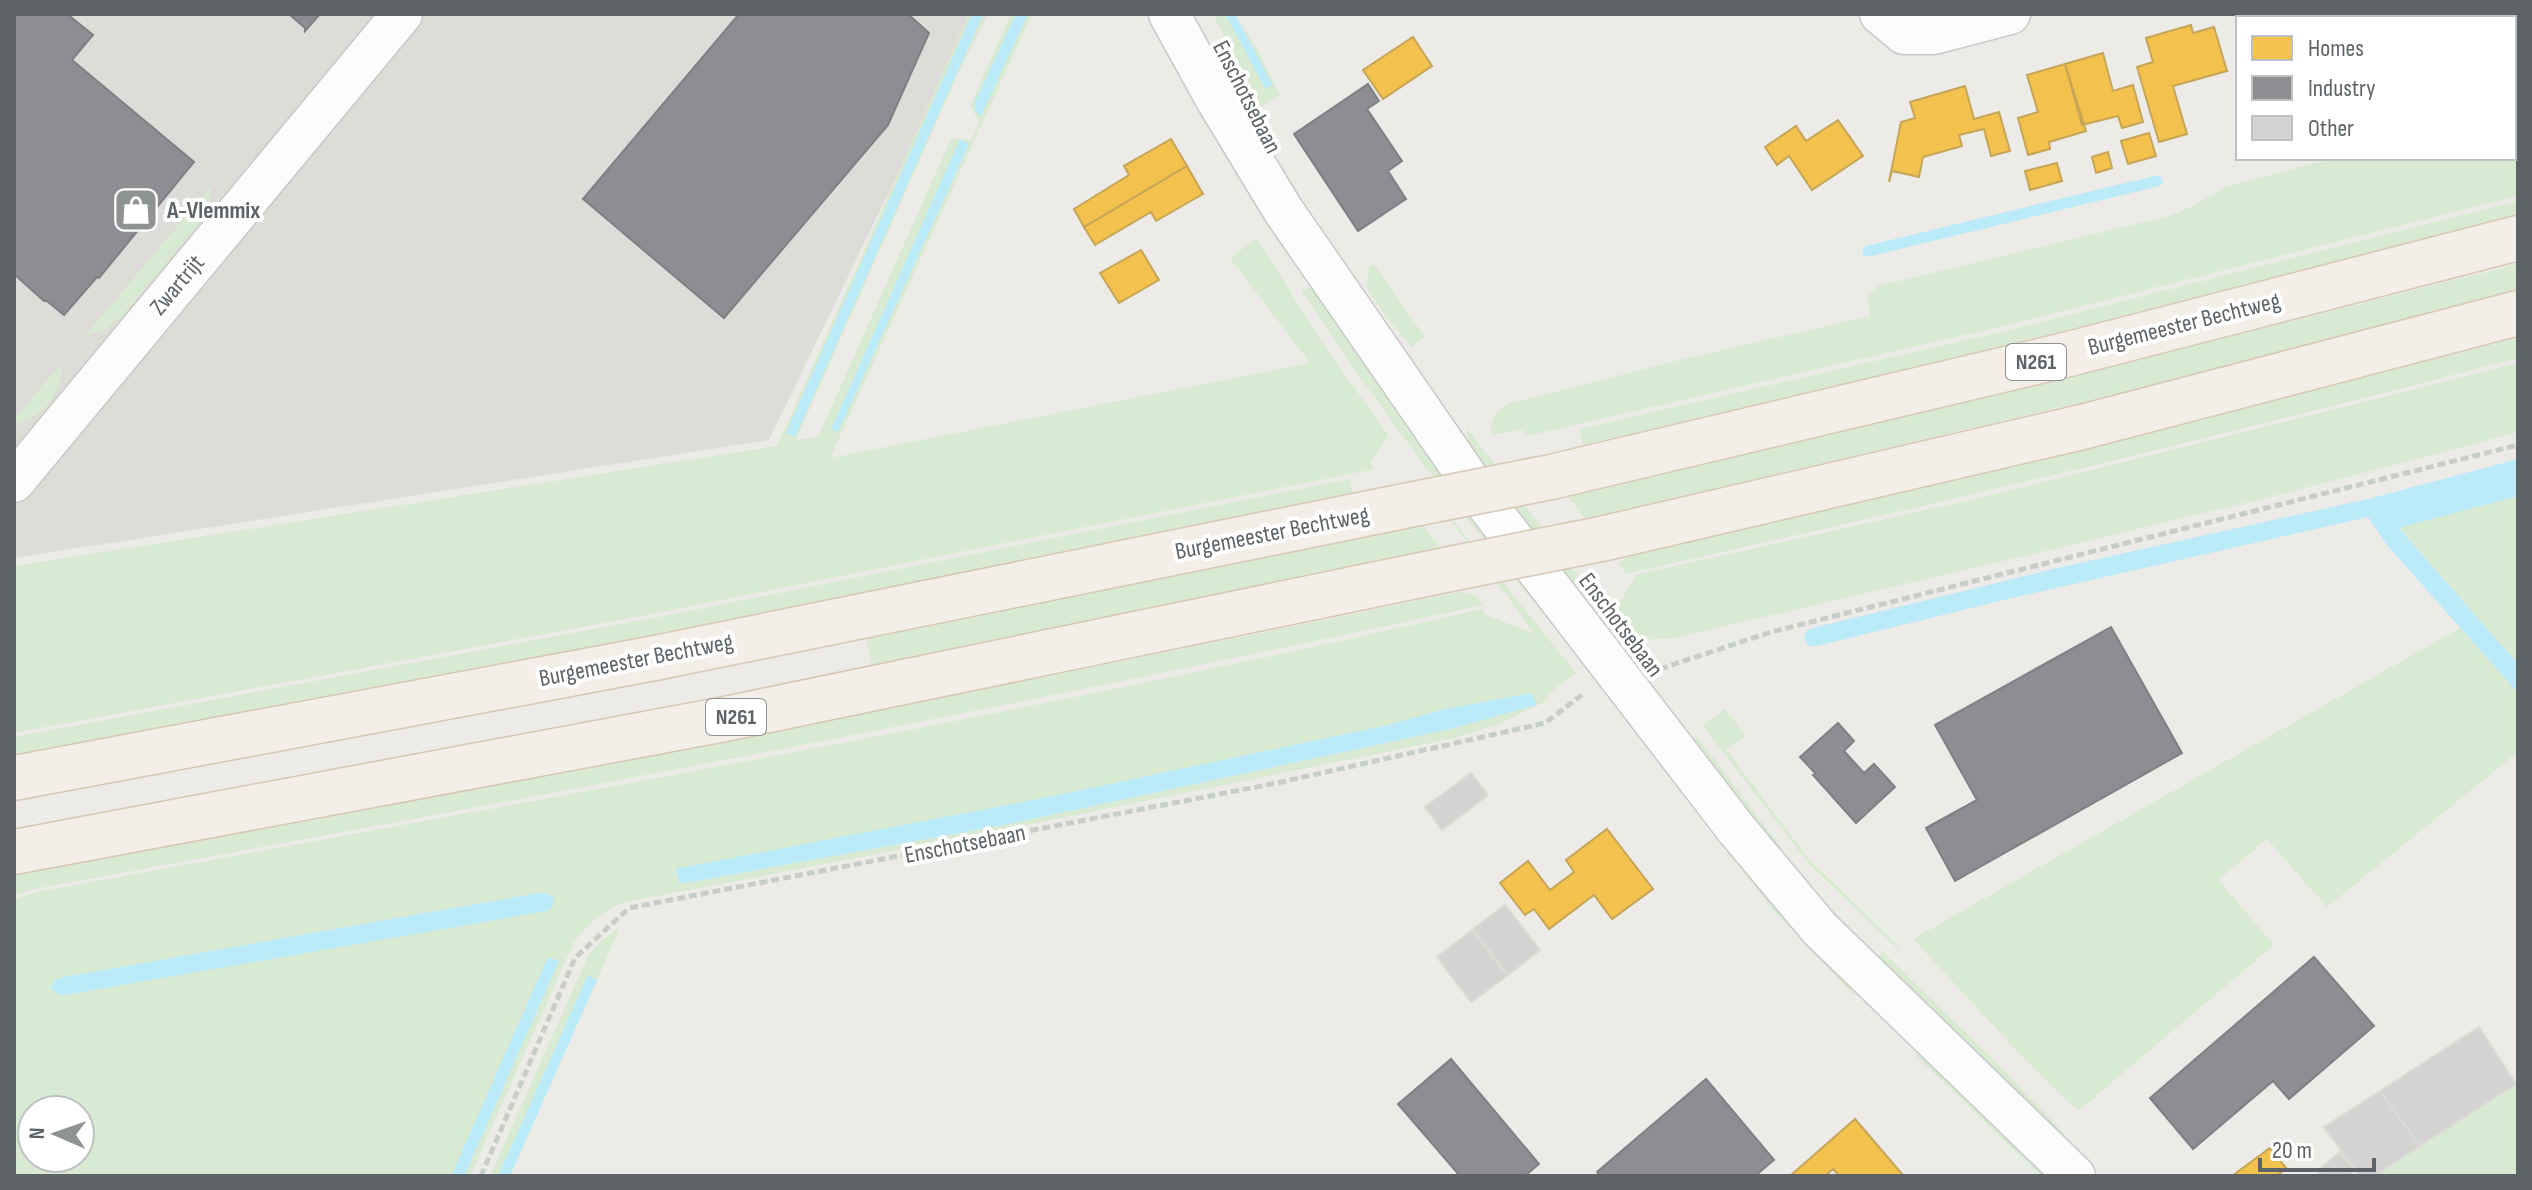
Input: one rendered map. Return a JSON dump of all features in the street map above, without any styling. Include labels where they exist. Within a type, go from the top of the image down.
[{"type":"main road","name":"Burgemeester Bechtweg","points":[[14,778],[655,658],[1551,477],[2069,354],[2518,238]]},
{"type":"main road","name":"N261","points":[[14,852],[725,719],[1601,539],[2082,427],[2518,313]]},
{"type":"street","name":"Zwartrijt","points":[[14,482],[402,14]]},
{"type":"street","name":"Enschotsebaan","points":[[1169,14],[1283,210],[1484,501],[1737,830],[1820,929],[2075,1176]]},
{"type":"street","points":[[1880,14],[1904,34],[1934,34],[2010,14]]},
{"type":"path","points":[[1623,679],[1771,632],[2518,445]]},
{"type":"path","name":"Enschotsebaan","points":[[481,1176],[575,958],[629,908],[1277,783],[1545,723],[1623,679],[1665,683]]},
{"type":"shaded area","points":[[14,14],[975,14],[769,440],[14,558]]},
{"type":"green space","points":[[969,14],[972,14],[883,217],[795,436],[983,14],[988,14],[958,74],[796,440],[818,437],[951,139],[972,139],[980,123],[970,106],[1011,14],[1016,14],[975,102],[981,115],[1028,14],[1032,14],[830,458],[1310,363],[1230,258],[1257,238],[1319,338],[1400,452],[1387,436],[1371,463],[1373,470],[652,614],[14,733],[14,566],[777,446]],"holes":[[[960,140],[969,145],[837,432],[831,428]]]},
{"type":"green space","points":[[1213,14],[1225,14],[1265,88],[1272,86],[1236,14],[1280,95],[1258,108]]},
{"type":"green space","points":[[2516,126],[2518,196],[1995,328],[1527,436],[1522,430],[1491,435],[1495,416],[1511,403],[1870,316],[1868,296],[1878,286],[2169,216],[2225,187],[2326,160],[2516,160]]},
{"type":"green space","points":[[211,186],[204,217],[122,316],[106,329],[85,336]]},
{"type":"green space","points":[[2518,201],[2518,218],[2106,323],[1583,445],[1579,429],[1997,333]]},
{"type":"green space","points":[[1374,264],[1425,337],[1412,347],[1385,316],[1366,287],[1369,267]]},
{"type":"green space","points":[[2518,264],[2518,293],[2117,394],[1585,519],[1566,494],[2109,367]]},
{"type":"green space","points":[[1316,288],[1588,669],[1423,464],[1300,289]]},
{"type":"green space","points":[[2518,338],[2518,358],[2296,415],[1962,497],[1626,574],[1619,564],[1629,555],[1643,550],[2129,436]]},
{"type":"green space","points":[[2518,363],[2518,432],[2203,513],[1675,638],[1640,640],[1616,607],[1635,579],[1634,575],[1980,498]]},
{"type":"green space","points":[[61,364],[59,384],[49,403],[34,417],[14,424],[14,419]]},
{"type":"green space","points":[[1467,428],[1630,645],[1620,652],[1468,453]]},
{"type":"green space","points":[[1350,479],[1353,495],[863,598],[14,757],[14,737],[653,618]]},
{"type":"green space","points":[[1426,487],[1576,673],[1547,695],[1548,700],[1501,723],[1455,738],[617,906],[596,919],[573,944],[470,1176],[464,1176],[559,961],[548,958],[451,1176],[14,1176],[14,899],[36,892],[942,723],[1483,609],[1486,615],[1535,634]],"holes":[[[1532,693],[1536,705],[1451,729],[1004,825],[680,884],[675,870],[1053,796],[1383,726],[1445,709]],[[544,892],[551,895],[64,977]]]},
{"type":"green space","points":[[2518,496],[2518,664],[2399,527]]},
{"type":"green space","points":[[1423,525],[1442,550],[873,669],[866,639]]},
{"type":"green space","points":[[1460,592],[1476,596],[1483,605],[941,718],[14,895],[14,873],[22,871],[23,874],[382,807],[382,804],[1129,660]]},
{"type":"green space","points":[[2460,628],[2518,693],[2518,752],[2327,907],[2267,839],[2218,880],[2274,945],[2078,1111],[2017,1051],[1913,939]]},
{"type":"green space","points":[[1725,709],[1746,736],[1726,749],[1808,858],[1900,948],[1810,865],[1702,725]]},
{"type":"green space","points":[[1697,736],[1783,850],[1776,856],[1691,747]]},
{"type":"green space","points":[[1665,760],[1836,964],[1856,998],[1774,911],[1658,762]]},
{"type":"green space","points":[[620,927],[597,980],[588,976],[498,1176],[490,1176],[588,956],[602,940]]},
{"type":"green space","points":[[1883,952],[2066,1135],[2059,1141],[1874,960]]},
{"type":"green space","points":[[1914,1054],[1931,1058],[2053,1176],[2041,1176]]},
{"type":"green space","points":[[2518,1083],[2518,1176],[2372,1176]]},
{"type":"water","points":[[972,14],[983,14],[795,437],[786,433]]},
{"type":"water","points":[[1016,14],[1028,14],[981,116],[975,111],[975,102]]},
{"type":"water","points":[[1225,14],[1235,14],[1273,86],[1265,88]]},
{"type":"water","points":[[960,139],[969,144],[838,432],[831,429]]},
{"type":"water","points":[[2518,459],[2518,496],[2399,528],[2518,664],[2518,693],[2387,545],[2368,517],[1817,646],[1809,646],[1804,639],[1806,631],[1813,628],[2053,569],[2368,499]]},
{"type":"water","points":[[1532,693],[1537,705],[1451,729],[1004,825],[680,884],[675,869],[1053,796],[1383,726],[1445,709]]},
{"type":"water","points":[[544,892],[554,898],[553,906],[547,911],[60,996],[51,988],[54,980],[64,977]]},
{"type":"water","points":[[548,957],[559,961],[464,1176],[451,1176]]},
{"type":"water","points":[[588,975],[597,980],[510,1176],[498,1176]]},
{"type":"building: Homes","points":[[2268,14],[2346,16],[2268,16]]},
{"type":"building: Homes","points":[[2191,25],[2193,33],[2214,27],[2227,71],[2173,86],[2187,134],[2159,142],[2137,67],[2153,62],[2146,38]]},
{"type":"building: Homes","points":[[1413,37],[1432,66],[1383,99],[1363,70]]},
{"type":"building: Homes","points":[[2103,53],[2113,91],[2133,85],[2143,122],[2122,128],[2118,116],[2082,125],[2065,64]]},
{"type":"building: Homes","points":[[2065,64],[2086,131],[2049,142],[2050,149],[2028,155],[2018,118],[2038,112],[2027,75]]},
{"type":"building: Homes","points":[[1965,86],[1974,119],[1999,112],[2010,151],[1991,156],[1984,129],[1959,135],[1962,146],[1923,157],[1919,177],[1892,171],[1889,182],[1901,122],[1915,118],[1910,102]]},
{"type":"building: Homes","points":[[1838,120],[1863,156],[1812,190],[1789,156],[1777,165],[1765,147],[1796,126],[1806,141]]},
{"type":"building: Homes","points":[[2149,133],[2156,156],[2128,164],[2121,141]]},
{"type":"building: Homes","points":[[1171,139],[1187,166],[1084,227],[1074,209],[1129,175],[1124,166]]},
{"type":"building: Homes","points":[[2108,152],[2112,168],[2096,173],[2092,157]]},
{"type":"building: Homes","points":[[2057,163],[2062,181],[2030,190],[2025,171]]},
{"type":"building: Homes","points":[[1187,166],[1203,194],[1156,221],[1151,212],[1095,245],[1084,227]]},
{"type":"building: Homes","points":[[1141,250],[1159,280],[1119,303],[1100,273]]},
{"type":"building: Homes","points":[[1607,829],[1653,889],[1612,919],[1594,895],[1549,929],[1534,909],[1525,915],[1500,883],[1528,861],[1550,890],[1574,872],[1566,860]]},
{"type":"building: Homes","points":[[1855,1119],[1903,1175],[1839,1176],[1833,1169],[1825,1176],[1790,1176]]},
{"type":"building: Homes","points":[[2270,1148],[2286,1168],[2277,1176],[2232,1176]]},
{"type":"building: Industry","points":[[14,14],[67,14],[93,35],[72,60],[194,162],[99,278],[64,315],[14,274]]},
{"type":"building: Industry","points":[[289,14],[320,14],[305,31]]},
{"type":"building: Industry","points":[[739,14],[908,14],[929,33],[888,125],[724,318],[583,199]]},
{"type":"building: Industry","points":[[1368,84],[1379,101],[1367,109],[1402,161],[1388,171],[1406,199],[1358,231],[1294,134]]},
{"type":"building: Industry","points":[[2111,627],[2182,753],[1955,881],[1926,828],[1977,800],[1935,725]]},
{"type":"building: Industry","points":[[1838,723],[1854,741],[1844,751],[1864,773],[1874,764],[1895,787],[1856,823],[1800,757]]},
{"type":"building: Industry","points":[[2314,957],[2374,1026],[2289,1099],[2273,1081],[2193,1149],[2150,1098]]},
{"type":"building: Industry","points":[[1451,1059],[1539,1164],[1525,1176],[1460,1176],[1398,1104]]},
{"type":"building: Industry","points":[[1706,1079],[1774,1160],[1755,1176],[1600,1176],[1597,1172]]},
{"type":"building: Other","points":[[1471,773],[1488,795],[1442,830],[1425,807]]},
{"type":"building: Other","points":[[1505,905],[1540,950],[1508,975],[1473,929]]},
{"type":"building: Other","points":[[1472,930],[1507,976],[1471,1002],[1437,957]]},
{"type":"building: Other","points":[[2479,1027],[2516,1084],[2420,1146],[2380,1091]]},
{"type":"building: Other","points":[[2380,1091],[2420,1146],[2374,1176],[2360,1176],[2324,1127]]},
{"type":"building: Other","points":[[2340,1152],[2355,1170],[2348,1176],[2322,1176],[2317,1171]]},
{"type":"waterway","points":[[1868,251],[2157,181]]},
{"type":"place","name":"A-Vlemmix","points":[[136,210]]}]
